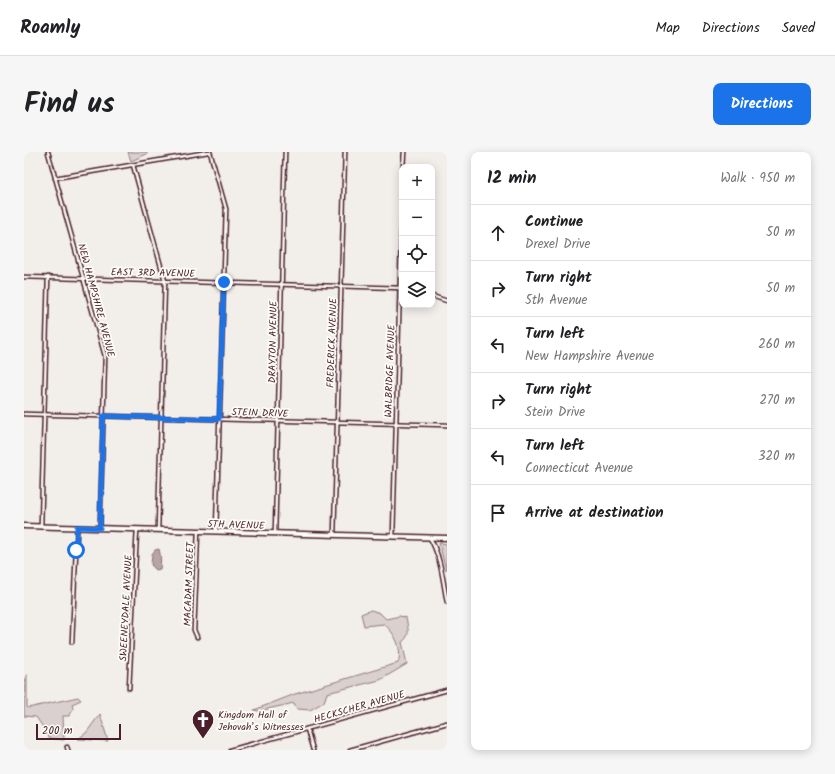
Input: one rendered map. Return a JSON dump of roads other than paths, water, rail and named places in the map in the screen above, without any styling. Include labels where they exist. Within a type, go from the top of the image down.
[{"type":"main road","name":"5TH AVENUE","points":[[24,526],[447,538]]},
{"type":"street","name":"NEW HAMPSHIRE AVENUE","points":[[48,152],[105,356],[100,528]]},
{"type":"street","points":[[55,178],[209,152],[226,209],[216,531]]},
{"type":"street","name":"DRAYTON AVENUE","points":[[275,533],[285,152]]},
{"type":"street","name":"FREDERICK AVENUE","points":[[334,535],[345,152]]},
{"type":"street","points":[[403,164],[404,152]]},
{"type":"street","points":[[133,165],[165,281],[158,530]]},
{"type":"street","name":"WALBRIDGE AVENUE","points":[[400,272],[401,236]]},
{"type":"street","name":"EAST 3RD AVENUE","points":[[24,277],[399,288]]},
{"type":"street","points":[[41,527],[48,277]]},
{"type":"street","points":[[435,297],[447,301]]},
{"type":"street","name":"WALBRIDGE AVENUE","points":[[392,537],[399,308]]},
{"type":"street","name":"STEIN DRIVE","points":[[24,414],[447,425]]},
{"type":"street","points":[[72,642],[77,527]]},
{"type":"street","name":"SWEENEYDALE AVENUE","points":[[129,688],[136,529]]},
{"type":"street","name":"MACADAM STREET","points":[[198,531],[194,630],[198,637]]},
{"type":"street","points":[[430,537],[434,544],[441,570],[447,602]]},
{"type":"street","name":"HECKSCHER AVENUE","points":[[230,750],[447,690]]},
{"type":"street","points":[[350,750],[447,723]]},
{"type":"street","points":[[307,729],[313,750]]},
{"type":"place","name":"Kingdom Hall of Jehovah’s Witnesses","points":[[203,740]]}]
